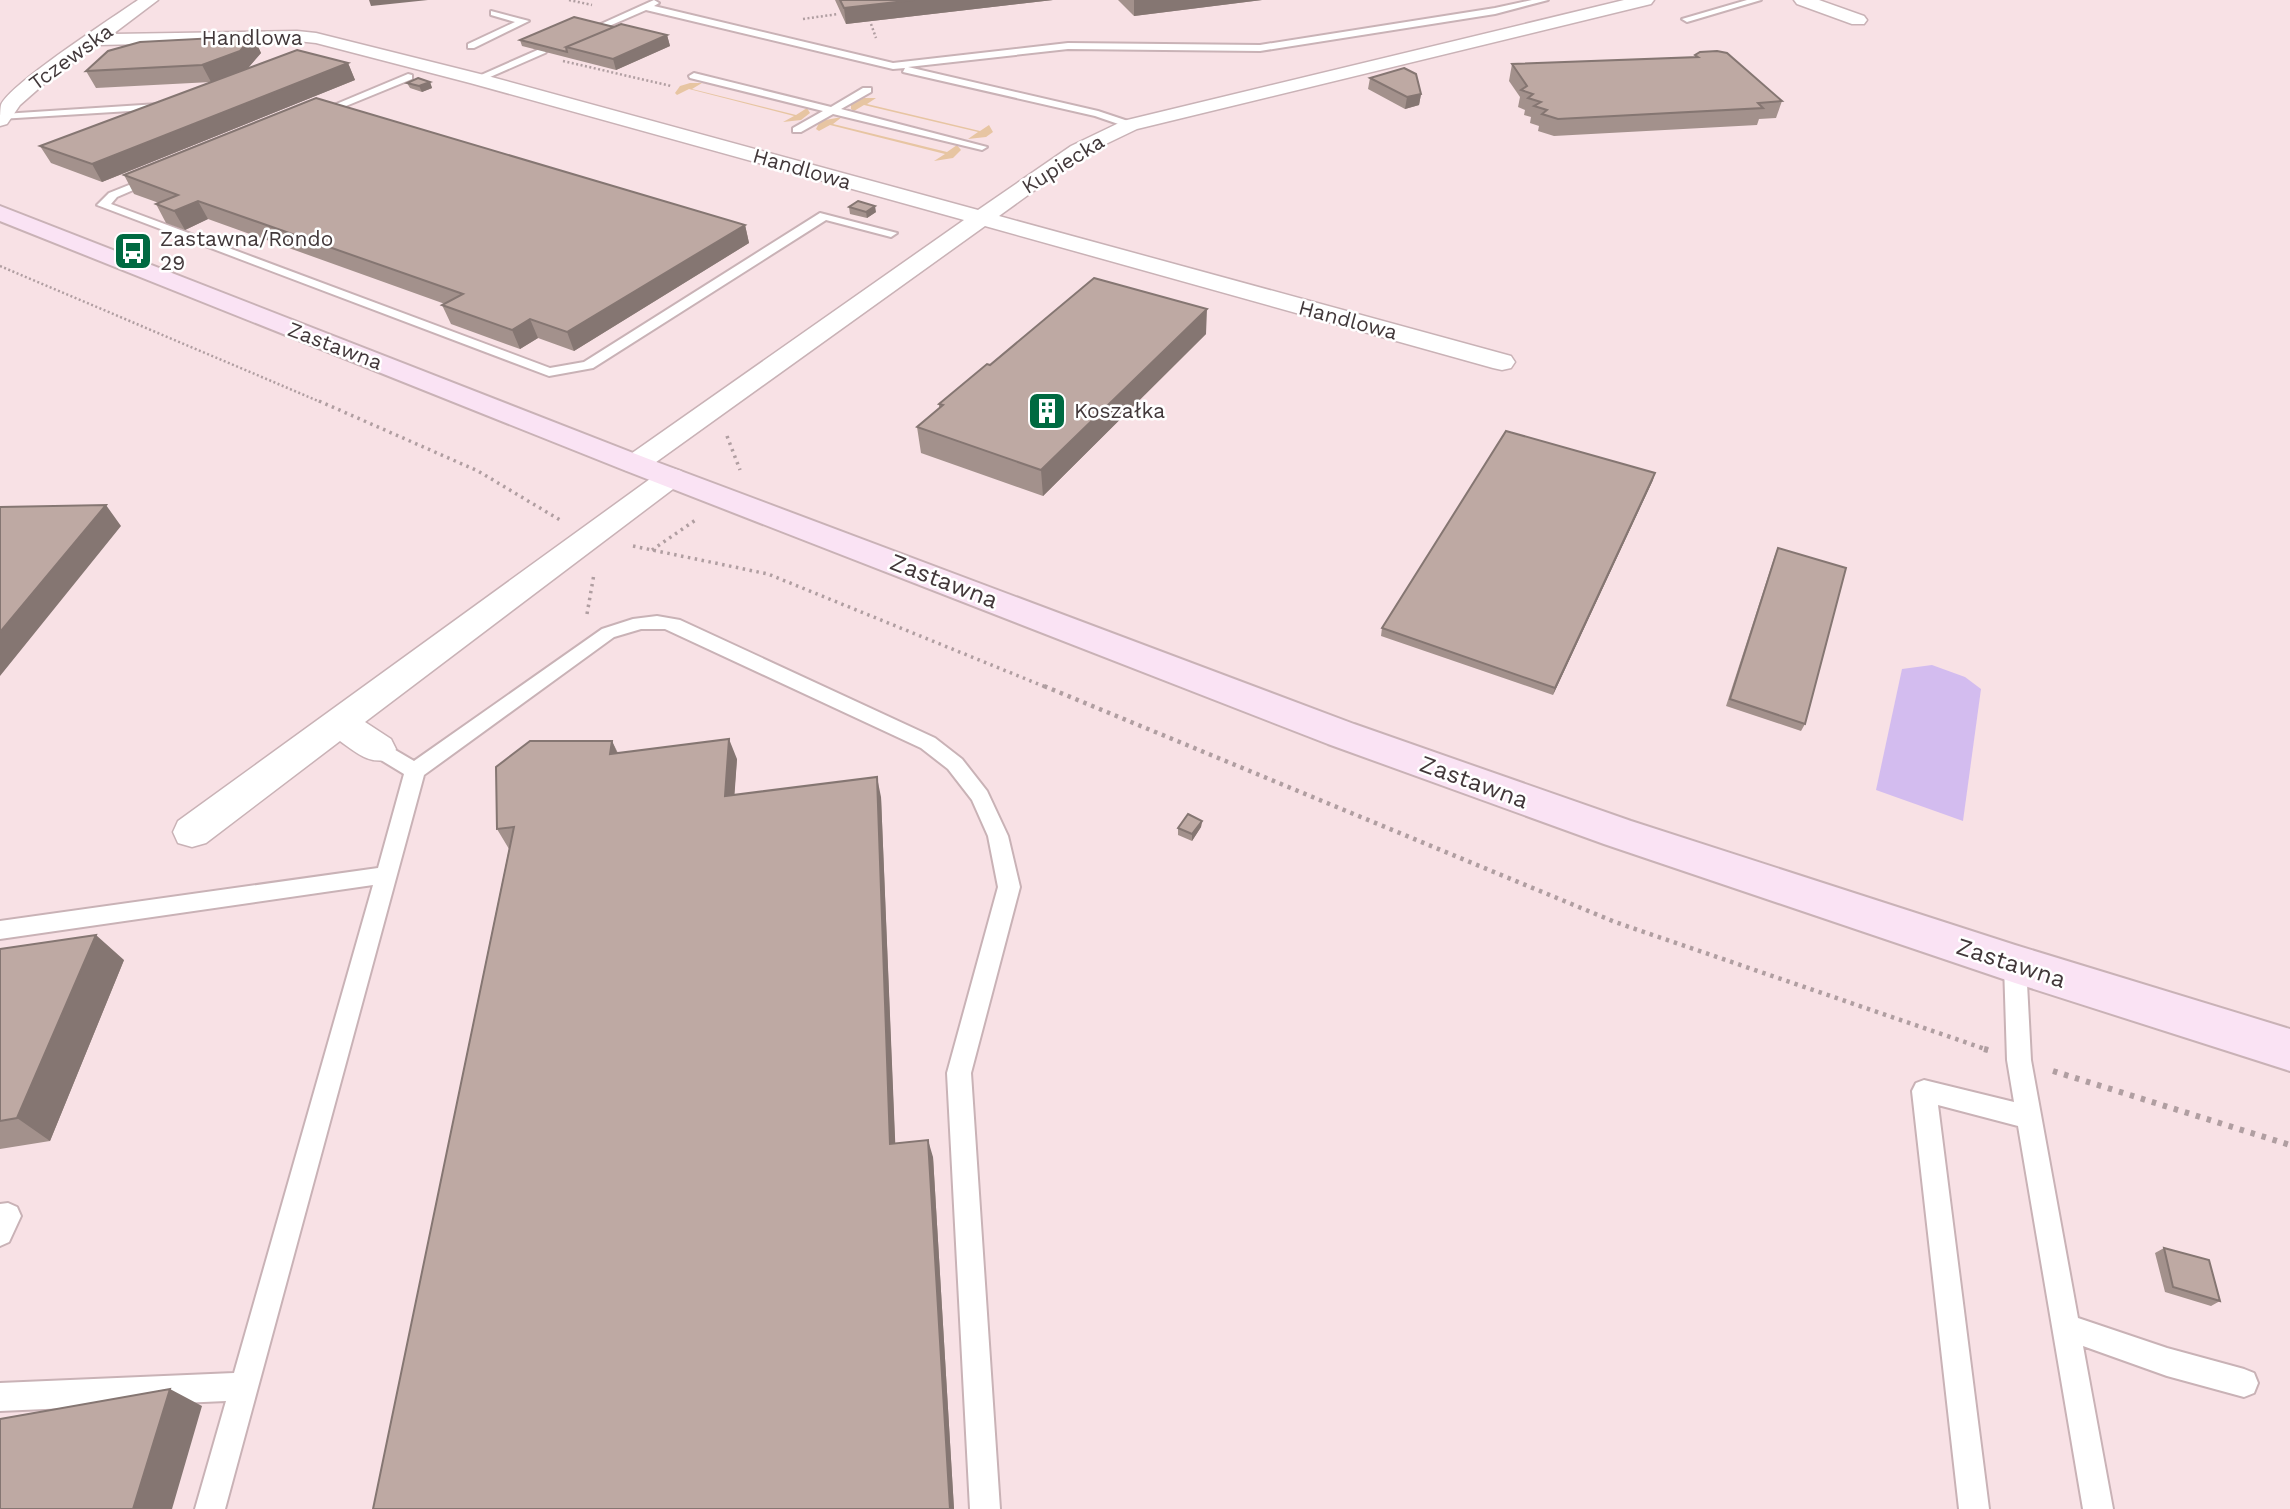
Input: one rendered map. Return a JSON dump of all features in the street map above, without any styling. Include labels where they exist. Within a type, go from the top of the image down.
[{"type":"main road","name":"Zastawna","points":[[0,213],[635,464],[1341,734],[1618,833],[2015,964],[2290,1050]]},
{"type":"street","name":"Tczewska","points":[[4,110],[38,79],[149,0]]},
{"type":"street","name":"Kupiecka","points":[[635,464],[1078,150],[1130,125],[1645,0]]},
{"type":"street","points":[[1803,0],[1858,20]]},
{"type":"street","name":"Handlowa","points":[[93,40],[297,36],[316,38],[477,79],[1502,362]]},
{"type":"street","points":[[192,832],[671,477]]},
{"type":"street","points":[[340,723],[379,749]]},
{"type":"lane","points":[[597,28],[662,0]]},
{"type":"lane","points":[[893,66],[1068,46],[1260,48],[1495,11],[1544,0]]},
{"type":"lane","points":[[1687,19],[1757,0]]},
{"type":"lane","points":[[645,7],[1098,114],[1130,125]]},
{"type":"lane","points":[[471,46],[524,21],[494,13]]},
{"type":"lane","points":[[477,79],[542,51]]},
{"type":"lane","points":[[694,76],[982,147]]},
{"type":"lane","points":[[300,120],[408,78]]},
{"type":"lane","points":[[797,130],[866,90]]},
{"type":"lane","points":[[4,110],[152,109],[164,105]]},
{"type":"lane","points":[[163,175],[113,195],[103,205],[549,372],[588,365],[824,216],[891,233]]},
{"type":"lane","points":[[210,1509],[415,771],[608,633],[623,626],[657,621],[674,624],[929,743],[955,764],[980,796],[998,836],[1009,887],[959,1073],[985,1509]]},
{"type":"lane","points":[[379,749],[415,771]]},
{"type":"lane","points":[[0,930],[386,874]]},
{"type":"lane","points":[[2015,964],[2019,1060],[2098,1509]]},
{"type":"lane","points":[[1973,1509],[1924,1091],[2028,1117]]},
{"type":"lane","points":[[0,1217],[8,1216],[0,1233]]},
{"type":"lane","points":[[2066,1327],[2166,1362],[2244,1383]]},
{"type":"lane","points":[[0,1397],[244,1386]]},
{"type":"path","points":[[871,24],[876,38]]},
{"type":"path","points":[[558,60],[671,86]]},
{"type":"path","points":[[0,266],[420,444],[478,471],[568,525]]},
{"type":"path","points":[[630,545],[768,574],[1297,789],[1615,922],[1992,1051]]},
{"type":"path","points":[[2056,1072],[2290,1145]]},
{"type":"shaded area","points":[[702,83],[692,89],[796,115],[807,108],[810,113],[801,120],[783,122],[794,116],[689,89],[677,95],[675,93],[680,86]]},
{"type":"shaded area","points":[[864,98],[876,98],[867,104],[980,131],[989,125],[993,132],[986,137],[968,139],[978,132],[864,105],[854,111],[851,109],[851,104]]},
{"type":"shaded area","points":[[842,117],[833,124],[947,152],[957,145],[961,150],[953,158],[934,161],[945,154],[830,125],[819,131],[816,129],[820,121]]},
{"type":"shaded area","points":[[1932,665],[1965,677],[1981,689],[1963,821],[1876,790],[1902,669]]},
{"type":"building","points":[[840,0],[914,0],[844,8]]},
{"type":"building","points":[[574,17],[614,27],[566,47],[567,52],[520,40]]},
{"type":"building","points":[[621,24],[667,35],[613,59],[566,47]]},
{"type":"building","points":[[253,36],[240,51],[202,65],[86,71],[108,51],[140,42]]},
{"type":"building","points":[[297,50],[348,63],[92,164],[40,146]]},
{"type":"building","points":[[1700,52],[1727,53],[1782,101],[1758,103],[1763,108],[1558,119],[1542,114],[1547,110],[1534,106],[1541,102],[1528,98],[1533,94],[1521,90],[1527,86],[1512,64],[1698,57],[1695,55]]},
{"type":"building","points":[[1404,68],[1416,74],[1421,94],[1407,97],[1370,78]]},
{"type":"building","points":[[418,78],[430,82],[419,86],[407,83]]},
{"type":"building","points":[[316,98],[745,225],[567,332],[530,319],[512,330],[442,305],[463,294],[198,201],[174,211],[156,204],[178,195],[124,175]]},
{"type":"building","points":[[858,201],[875,206],[866,212],[849,207]]},
{"type":"building","name":"Koszałka","points":[[1094,278],[1207,309],[1041,470],[917,427],[943,405],[939,404]]},
{"type":"building","points":[[1506,431],[1655,473],[1555,688],[1382,628]]},
{"type":"building","points":[[106,505],[0,632],[0,507]]},
{"type":"building","points":[[1778,548],[1846,568],[1805,724],[1730,699]]},
{"type":"building","points":[[729,739],[725,796],[877,777],[890,1144],[928,1140],[950,1509],[373,1509],[514,827],[497,829],[496,767],[530,741],[612,741],[610,754]]},
{"type":"building","points":[[1188,814],[1202,821],[1192,834],[1178,828]]},
{"type":"building","points":[[96,935],[17,1118],[0,1121],[0,949]]},
{"type":"building","points":[[2164,1248],[2209,1260],[2220,1301],[2173,1287]]},
{"type":"building","points":[[170,1389],[133,1509],[0,1509],[0,1419]]},
{"type":"place","name":"Zastawna/Rondo 29","points":[[133,251]]},
{"type":"place","name":"Koszałka","points":[[1047,411]]}]
